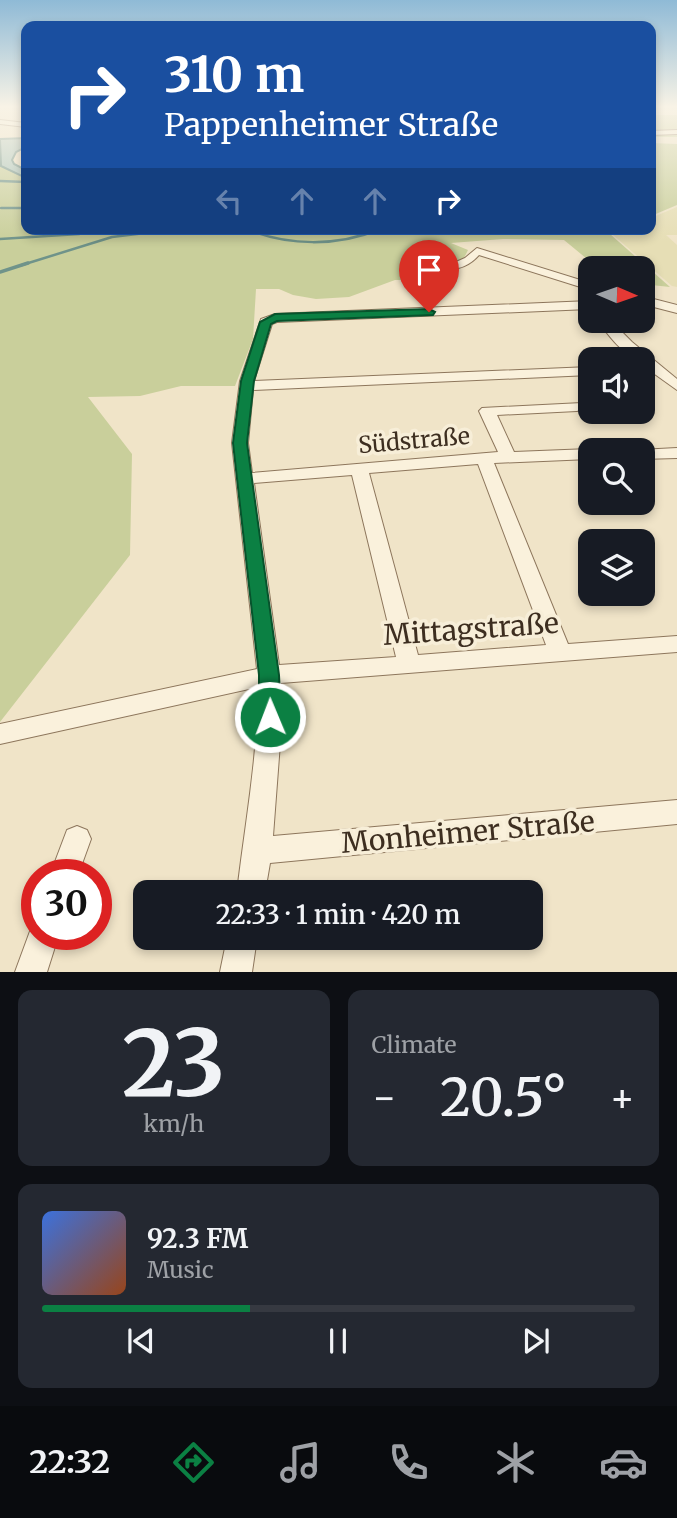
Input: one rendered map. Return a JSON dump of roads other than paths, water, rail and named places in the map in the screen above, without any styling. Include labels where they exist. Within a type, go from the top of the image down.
[{"type":"street","points":[[453,266],[469,260],[477,251],[578,292]]},
{"type":"street","points":[[253,880],[270,717],[269,675],[240,443],[247,386],[266,322],[275,318],[578,297]]},
{"type":"street","points":[[655,303],[677,309]]},
{"type":"street","points":[[615,333],[628,347]]},
{"type":"street","points":[[247,386],[578,372]]},
{"type":"street","points":[[655,373],[677,386]]},
{"type":"street","points":[[508,456],[487,411],[577,406]]},
{"type":"street","points":[[655,454],[677,453]]},
{"type":"street","name":"Südstraße","points":[[243,479],[484,457],[578,454]]},
{"type":"street","points":[[484,457],[560,652]]},
{"type":"street","points":[[359,468],[409,663]]},
{"type":"street","name":"Mittagstraße","points":[[0,734],[269,675],[677,644]]},
{"type":"street","name":"Monheimer Straße","points":[[258,851],[677,812]]},
{"type":"street","points":[[70,859],[77,839]]},
{"type":"street","points":[[31,972],[39,950]]},
{"type":"street","points":[[236,972],[240,950]]},
{"type":"water","points":[[0,151],[17,151],[12,160],[21,168],[21,176],[1,166]]},
{"type":"waterway","points":[[0,181],[21,182]]},
{"type":"waterway","points":[[1,208],[21,208]]},
{"type":"waterway","points":[[0,239],[63,235]]},
{"type":"waterway","points":[[22,265],[112,237],[128,235]]},
{"type":"waterway","points":[[262,235],[313,242],[364,235]]},
{"type":"waterway","points":[[0,272],[28,263]]}]
